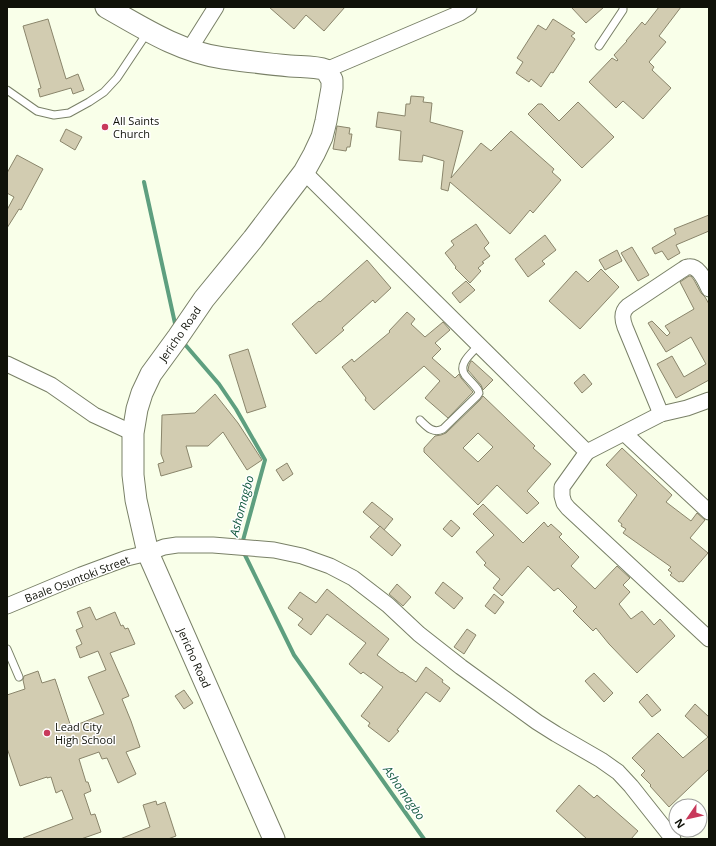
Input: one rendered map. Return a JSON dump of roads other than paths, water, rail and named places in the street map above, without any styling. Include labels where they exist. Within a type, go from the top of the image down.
[{"type":"street","points":[[106,7],[163,39],[189,50],[221,58],[320,68],[326,70],[462,9]]},
{"type":"street","points":[[189,50],[216,7]]},
{"type":"street","name":"Jericho Road","points":[[274,839],[148,553],[136,500],[133,475],[133,433],[137,409],[151,374],[204,299],[304,172],[322,137],[326,121],[332,80],[326,70]]},
{"type":"street","points":[[304,172],[587,452]]},
{"type":"street","points":[[661,414],[625,328],[622,314],[624,309],[628,306],[688,266],[698,271],[709,289]]},
{"type":"street","points":[[7,364],[51,385],[94,415],[133,433]]},
{"type":"street","points":[[709,400],[687,408],[661,414],[587,452],[562,487],[564,503],[709,639]]},
{"type":"street","points":[[624,433],[709,512]]},
{"type":"street","name":"Baale Osuntoki Street","points":[[7,606],[81,575],[127,558],[164,547],[177,545],[213,545],[274,550],[302,556],[330,566],[353,578],[388,605],[419,634],[461,667],[537,722],[601,760],[618,772],[673,839]]},
{"type":"lane","points":[[599,46],[623,10],[623,7]]},
{"type":"lane","points":[[7,90],[37,110],[54,115],[69,113],[104,92],[117,78],[148,31]]},
{"type":"lane","points":[[420,420],[430,429],[439,431],[443,429],[477,396],[479,393],[478,390],[462,370],[462,367],[464,362],[479,345]]},
{"type":"lane","points":[[7,649],[19,677]]},
{"type":"waterway","name":"Ashomagbo","points":[[144,182],[176,328]]},
{"type":"waterway","name":"Ashomagbo","points":[[182,341],[219,384],[236,409],[265,460],[242,544]]},
{"type":"waterway","name":"Ashomagbo","points":[[243,551],[294,655],[424,839]]},
{"type":"place","name":"All Saints Church","points":[[105,127]]},
{"type":"place","name":"Lead City High School","points":[[47,733]]}]
